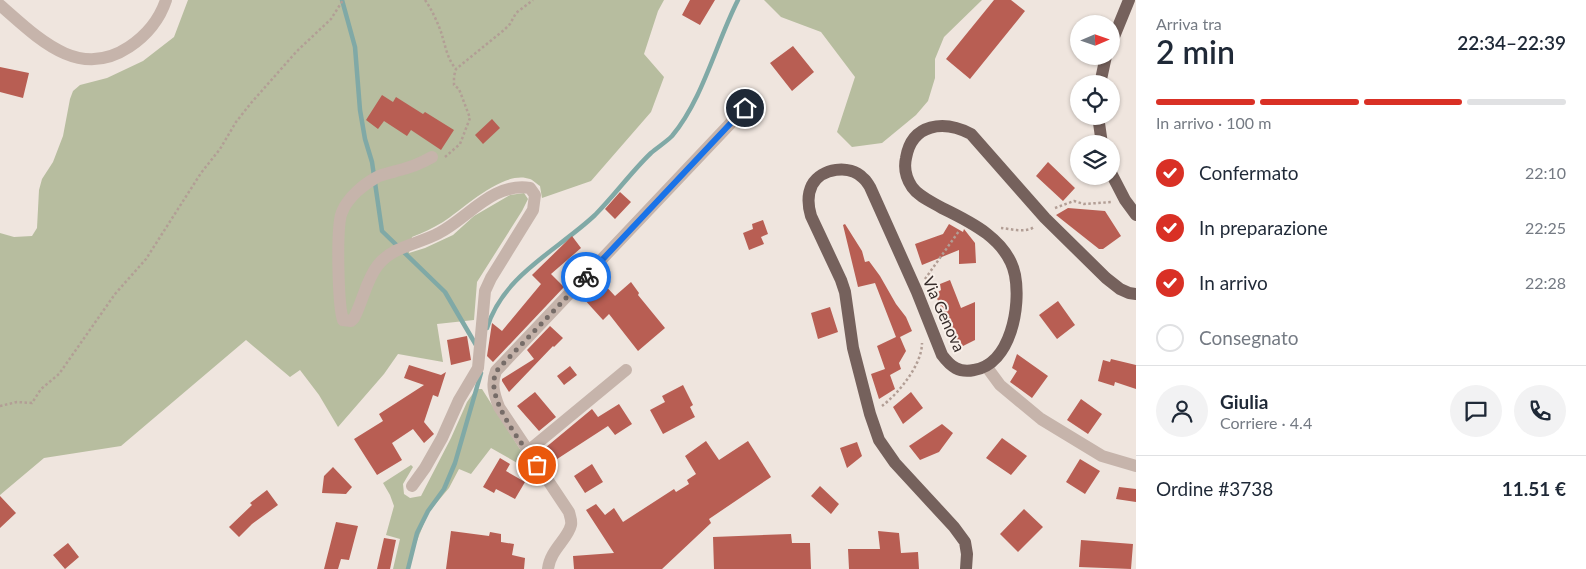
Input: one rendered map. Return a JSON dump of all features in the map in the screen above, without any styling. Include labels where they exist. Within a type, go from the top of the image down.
[{"type":"main road","points":[[1120,22],[1129,0]]},
{"type":"main road","points":[[986,366],[1005,348],[1011,330],[1017,295],[1015,274],[1011,263],[988,234],[967,220],[925,199],[911,186],[905,171],[907,150],[916,134],[922,131],[946,126],[971,134],[1045,218],[1106,278],[1120,289],[1136,294]]},
{"type":"main road","name":"Via Genova","points":[[966,569],[967,554],[965,542],[954,527],[895,463],[879,440],[870,414],[853,348],[845,292],[810,216],[808,196],[812,184],[819,177],[835,170],[846,169],[864,178],[870,187],[917,292],[942,355],[948,364],[956,369],[968,371],[986,366]]},
{"type":"main road","points":[[1118,185],[1132,207]]},
{"type":"street","points":[[0,5],[40,40],[60,52],[91,60],[105,58],[125,50],[140,40],[154,26],[166,0]]},
{"type":"street","points":[[412,486],[442,438],[459,400],[484,372],[499,368],[745,108]]},
{"type":"street","points":[[432,157],[421,163],[378,176],[347,202],[342,212],[338,229],[342,316],[345,321],[351,321],[354,318],[378,266],[385,258],[402,247],[427,240],[442,232],[494,195],[514,187],[534,190],[533,210],[485,291],[484,372],[499,407],[569,512],[571,518],[570,528],[550,558],[548,569]]},
{"type":"street","points":[[986,366],[1000,385],[1042,418],[1102,456],[1136,466]]},
{"type":"street","points":[[528,451],[626,370]]},
{"type":"path","points":[[0,406],[17,402],[32,403],[41,389],[58,374],[115,294],[146,259],[201,173],[220,149],[250,103],[297,51],[331,19],[343,0]]},
{"type":"path","points":[[425,0],[436,20],[452,65],[456,69]]},
{"type":"path","points":[[432,157],[441,159],[460,144],[469,122],[469,113],[454,82],[456,69],[504,30],[516,13],[533,0]]},
{"type":"path","points":[[993,226],[1014,230],[1031,229],[1057,206],[1074,201],[1132,207]]},
{"type":"path","points":[[917,292],[967,220]]},
{"type":"path","points":[[870,414],[889,400],[915,368],[922,350],[922,342]]},
{"type":"green space","points":[[188,0],[664,0],[658,11],[644,54],[664,77],[651,112],[591,181],[542,198],[540,186],[531,180],[520,177],[508,180],[484,192],[443,222],[412,237],[409,253],[453,235],[474,216],[510,195],[524,193],[528,199],[477,282],[474,320],[437,324],[443,362],[398,354],[384,374],[338,427],[319,395],[300,370],[290,377],[246,340],[121,446],[44,458],[0,495],[0,233],[14,237],[32,236],[37,228],[39,190],[42,179],[53,162],[63,136],[73,91],[80,85],[107,78],[143,61],[174,37]]},
{"type":"green space","points":[[764,0],[982,0],[944,37],[935,59],[935,78],[928,101],[916,115],[882,143],[852,147],[837,132],[855,77],[821,32],[781,17]]},
{"type":"green space","points":[[476,389],[482,389],[535,473],[491,448],[471,474],[459,469],[449,488],[428,513],[411,556],[409,569],[393,569],[400,539],[386,535],[394,506],[383,483],[411,465],[413,467],[403,484],[404,494],[410,498],[421,496],[467,402]]},
{"type":"building","points":[[690,0],[715,0],[700,25],[682,15]]},
{"type":"building","points":[[994,0],[1011,0],[1025,11],[970,79],[946,59]]},
{"type":"building","points":[[793,46],[814,72],[792,91],[770,63]]},
{"type":"building","points":[[0,67],[29,73],[23,98],[0,92]]},
{"type":"building","points":[[382,95],[393,102],[396,97],[454,130],[441,150],[411,130],[407,136],[384,121],[378,129],[366,120]]},
{"type":"building","points":[[492,119],[500,128],[483,144],[475,135]]},
{"type":"building","points":[[1048,162],[1075,188],[1063,201],[1036,176]]},
{"type":"building","points":[[620,192],[631,202],[615,219],[605,209]]},
{"type":"building","points":[[1068,208],[1105,211],[1121,236],[1103,249],[1099,249],[1056,215]]},
{"type":"building","points":[[763,220],[768,234],[761,237],[764,244],[749,250],[743,233],[753,229],[752,224]]},
{"type":"building","points":[[845,224],[862,251],[865,262],[869,261],[880,276],[906,317],[912,331],[900,337],[906,351],[899,363],[901,369],[890,375],[895,389],[879,399],[871,374],[885,369],[877,346],[896,337],[875,283],[858,287],[843,225]]},
{"type":"building","points":[[949,224],[963,232],[964,229],[975,243],[976,263],[959,264],[959,250],[922,265],[915,244],[943,234]]},
{"type":"building","points":[[572,236],[581,248],[551,274],[564,287],[493,362],[487,356],[492,323],[502,331],[541,284],[532,275]]},
{"type":"building","points":[[950,280],[961,308],[975,302],[975,340],[959,348],[935,294],[941,290],[940,284]]},
{"type":"building","points":[[601,281],[615,296],[631,282],[639,293],[638,295],[665,328],[638,351],[609,314],[603,320],[583,298]]},
{"type":"building","points":[[1058,301],[1075,325],[1057,339],[1039,315]]},
{"type":"building","points":[[830,307],[838,332],[818,339],[811,313]]},
{"type":"building","points":[[550,326],[563,338],[509,392],[502,379],[534,359],[527,350]]},
{"type":"building","points":[[467,336],[471,360],[451,365],[447,340]]},
{"type":"building","points":[[1017,354],[1048,376],[1032,398],[1010,382],[1017,371],[1012,368]]},
{"type":"building","points":[[1111,359],[1136,365],[1136,389],[1115,382],[1114,386],[1098,381],[1103,360],[1110,362]]},
{"type":"building","points":[[409,365],[441,375],[446,372],[438,397],[433,395],[424,422],[434,434],[424,443],[413,429],[392,443],[402,460],[377,475],[354,439],[383,421],[379,414],[424,385],[404,378]]},
{"type":"building","points":[[570,366],[577,375],[564,385],[557,376]]},
{"type":"building","points":[[683,385],[693,405],[690,407],[695,417],[663,434],[650,410],[665,402],[662,396]]},
{"type":"building","points":[[535,392],[556,417],[539,431],[517,406]]},
{"type":"building","points":[[911,392],[923,408],[903,424],[893,407]]},
{"type":"building","points":[[1081,399],[1102,414],[1088,434],[1067,420]]},
{"type":"building","points":[[619,404],[632,424],[615,435],[608,426],[554,461],[545,448],[592,409],[598,417]]},
{"type":"building","points":[[942,424],[953,433],[939,452],[920,460],[909,446]]},
{"type":"building","points":[[1002,438],[1027,456],[1011,475],[986,458]]},
{"type":"building","points":[[706,441],[719,460],[748,441],[771,477],[709,519],[711,523],[662,569],[574,569],[573,556],[614,553],[586,510],[596,504],[605,515],[614,508],[623,522],[674,489],[676,492],[689,484],[687,480],[696,474],[685,456]]},
{"type":"building","points":[[857,442],[862,456],[847,468],[840,448]]},
{"type":"building","points":[[500,458],[510,464],[506,471],[525,482],[515,499],[496,489],[494,493],[483,487]]},
{"type":"building","points":[[1080,459],[1100,471],[1085,494],[1066,482]]},
{"type":"building","points":[[592,464],[603,482],[585,493],[574,476]]},
{"type":"building","points":[[333,467],[352,487],[346,494],[322,493],[324,476]]},
{"type":"building","points":[[820,486],[839,504],[831,514],[811,496]]},
{"type":"building","points":[[1119,487],[1136,489],[1136,502],[1116,499]]},
{"type":"building","points":[[267,490],[278,505],[252,524],[239,537],[229,527],[252,505],[250,503]]},
{"type":"building","points":[[0,496],[16,513],[0,528]]},
{"type":"building","points":[[1024,509],[1043,527],[1018,552],[1000,534]]},
{"type":"building","points":[[336,522],[358,526],[349,560],[341,559],[338,569],[324,569]]},
{"type":"building","points":[[451,531],[489,536],[490,532],[501,534],[501,542],[514,544],[512,555],[525,558],[524,569],[446,569]]},
{"type":"building","points":[[878,531],[899,533],[901,553],[918,552],[919,569],[849,569],[848,549],[880,549]]},
{"type":"building","points":[[791,534],[792,543],[810,543],[811,569],[714,569],[713,537]]},
{"type":"building","points":[[384,538],[396,540],[390,569],[377,569]]},
{"type":"building","points":[[1081,540],[1133,544],[1131,569],[1079,567]]},
{"type":"building","points":[[68,543],[79,557],[65,569],[53,555]]},
{"type":"waterway","points":[[342,0],[355,47],[360,110],[365,139],[372,162],[382,231],[445,292],[476,345]]},
{"type":"waterway","points":[[487,328],[495,309],[505,293],[518,278],[595,215],[644,160],[672,136],[683,121],[701,88],[738,0]]},
{"type":"waterway","points":[[408,569],[417,533],[428,511],[444,489],[455,463],[481,373]]},
{"type":"way so far","points":[[537,465],[499,407],[494,395],[493,379],[499,368],[586,277]]},
{"type":"route","points":[[586,277],[745,108]]}]
